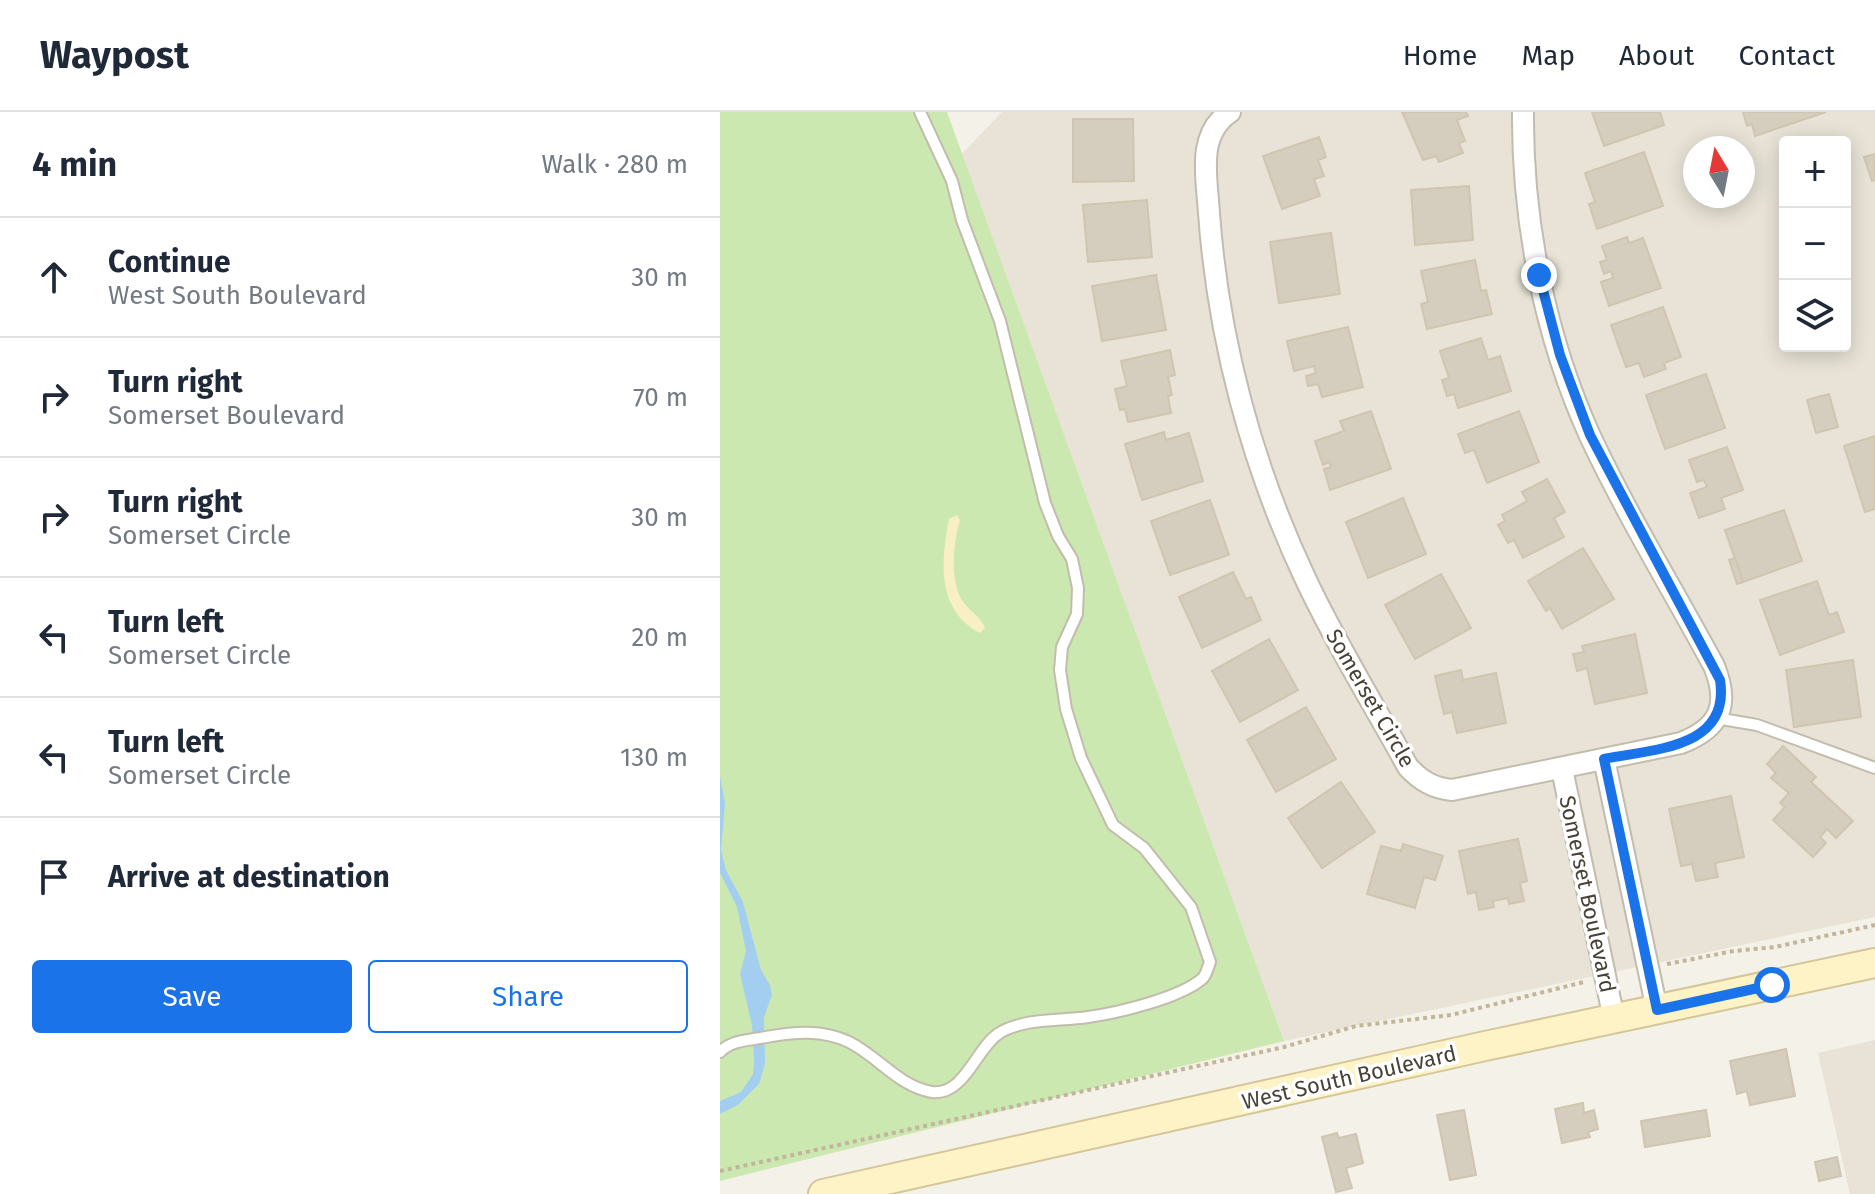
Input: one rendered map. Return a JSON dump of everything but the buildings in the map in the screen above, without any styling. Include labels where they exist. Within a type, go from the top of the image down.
[{"type":"main road","name":"West South Boulevard","points":[[823,1194],[1875,963]]},
{"type":"street","name":"Somerset Circle","points":[[1230,112],[1214,126],[1205,156],[1217,291],[1230,352],[1269,492],[1323,614],[1408,767],[1424,782],[1452,790],[1681,743],[1697,737],[1716,718]]},
{"type":"street","points":[[1523,112],[1532,235],[1560,355],[1608,473],[1714,666],[1722,693],[1716,718]]},
{"type":"street","name":"Somerset Boulevard","points":[[1604,759],[1657,1010]]},
{"type":"street","name":"Somerset Boulevard","points":[[1562,769],[1614,1019]]},
{"type":"lane","points":[[720,1052],[739,1042],[786,1034],[816,1033],[850,1043],[889,1073],[918,1088],[936,1093],[947,1090],[965,1076],[978,1054],[998,1034],[1025,1023],[1090,1017],[1135,1008],[1177,992],[1204,977],[1210,962],[1191,907],[1144,848],[1113,825],[1081,758],[1066,709],[1060,670],[1062,647],[1077,614],[1078,588],[1072,559],[1058,536],[1045,503],[1000,321],[962,220],[952,181],[920,112]]},
{"type":"lane","points":[[1716,718],[1757,725],[1875,768]]},
{"type":"path","points":[[1673,963],[1734,951],[1775,947],[1875,925]]},
{"type":"path","points":[[720,1171],[1284,1047],[1356,1026],[1451,1015],[1581,982]]},
{"type":"shaded area","points":[[1002,112],[1875,112],[1875,917],[1284,1041],[962,154]]},
{"type":"shaded area","points":[[1875,1040],[1875,1194],[1850,1194],[1818,1053]]},
{"type":"green space","points":[[720,112],[947,112],[1284,1041],[720,1181]]},
{"type":"sand","points":[[957,515],[960,520],[954,551],[956,585],[964,603],[984,624],[985,628],[980,633],[955,611],[945,583],[944,551],[949,519]]},
{"type":"water","points":[[720,776],[725,803],[721,850],[726,870],[743,902],[761,970],[772,995],[764,1017],[765,1064],[759,1084],[738,1105],[720,1114],[720,1101],[741,1092],[753,1074],[754,1063],[752,1025],[740,974],[746,951],[737,907],[720,873]]},
{"type":"route","points":[[1539,275],[1560,355],[1590,435],[1720,680],[1720,710],[1708,728],[1697,737],[1604,759],[1657,1010],[1772,985]]}]
